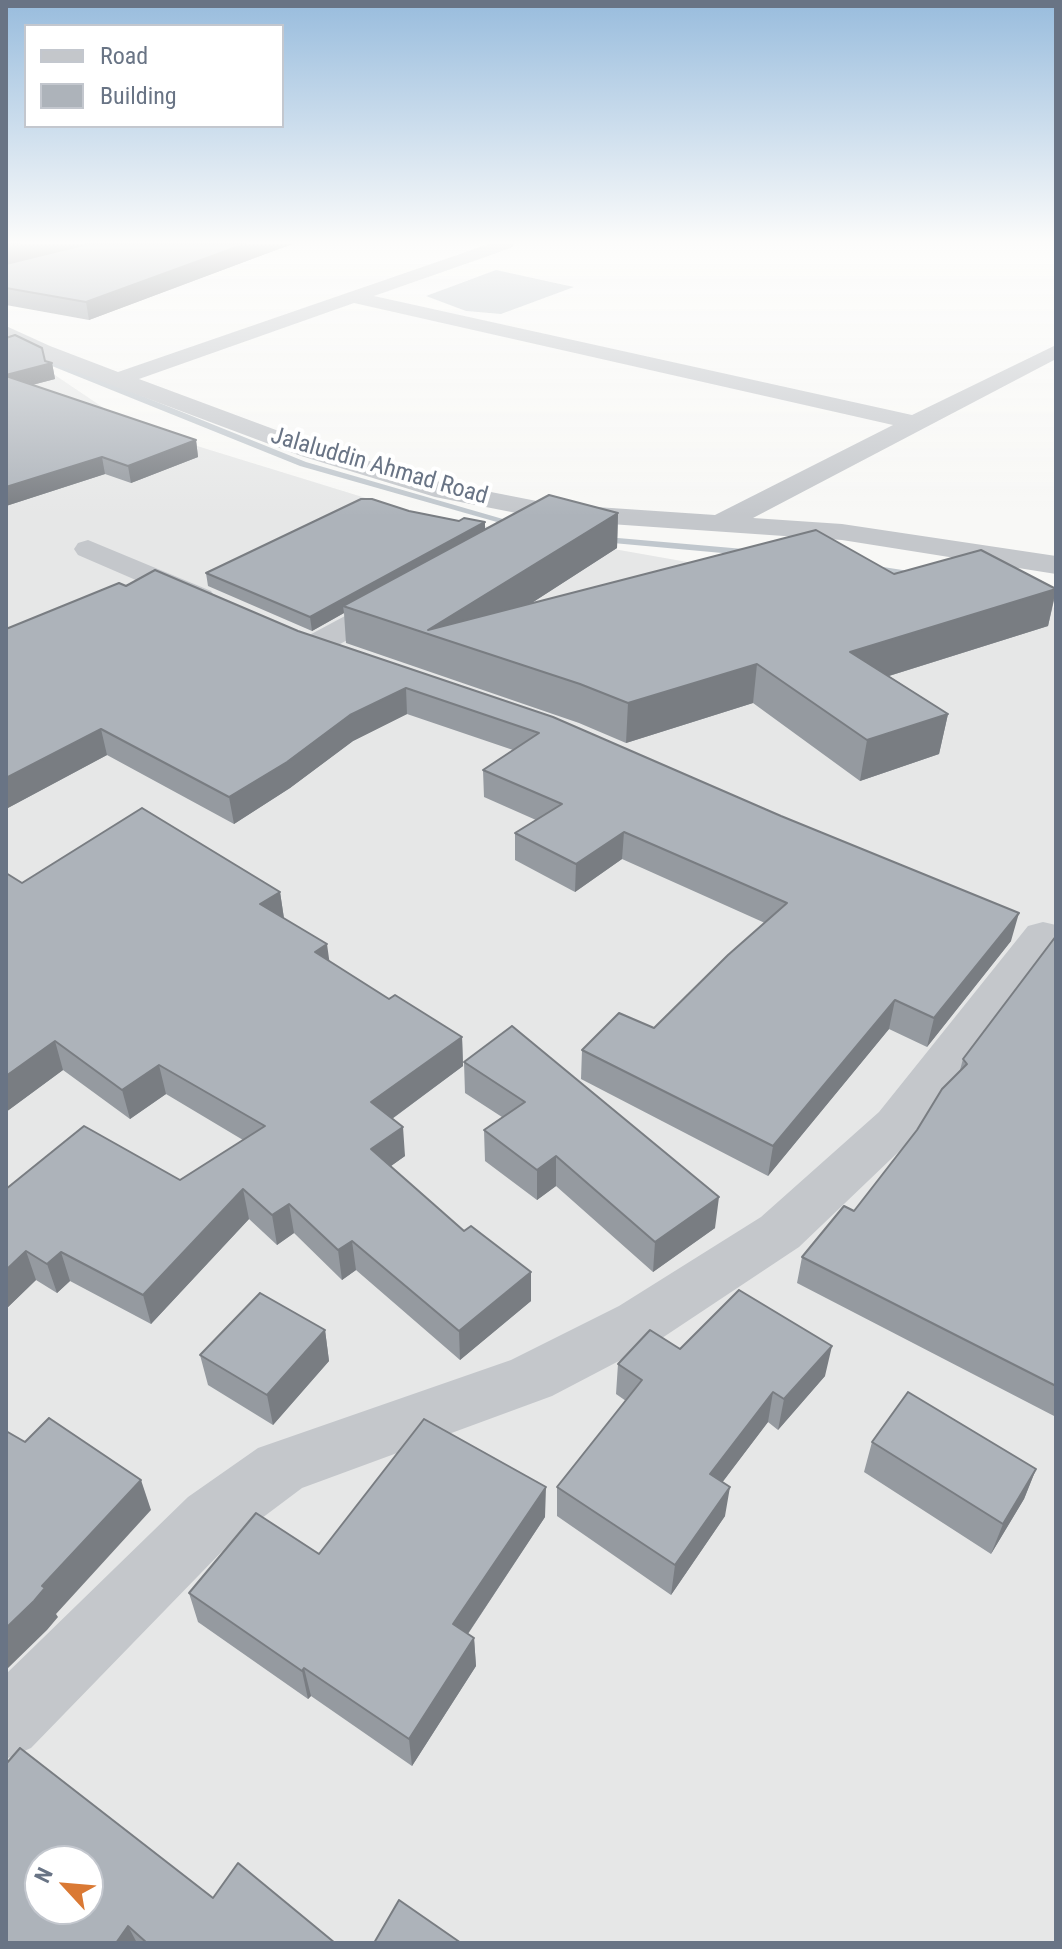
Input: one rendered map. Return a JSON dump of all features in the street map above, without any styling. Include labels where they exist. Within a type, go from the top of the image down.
[{"type":"street","name":"Jalaluddin Ahmad Road","points":[[12,335],[42,351],[310,451],[435,489],[552,512],[842,532],[1056,565]]},
{"type":"street","points":[[119,379],[244,335]]},
{"type":"street","points":[[521,335],[919,424]]},
{"type":"street","points":[[719,524],[1052,355]]},
{"type":"street","points":[[512,535],[552,512]]},
{"type":"street","points":[[88,549],[229,610]]},
{"type":"street","points":[[358,662],[299,640],[419,587]]},
{"type":"street","points":[[6,1723],[211,1518],[280,1468],[531,1378],[639,1323],[780,1232],[896,1125],[1038,933]]},
{"type":"shaded area","points":[[6,342],[129,425],[421,515],[693,563],[990,595],[1056,608],[1056,1943],[6,1943]]},
{"type":"building","points":[[15,335],[42,348],[45,361],[52,363],[6,375],[6,338]]},
{"type":"building","points":[[6,376],[196,440],[128,466],[102,457],[6,487]]},
{"type":"building","points":[[549,495],[618,513],[428,630],[816,530],[894,574],[981,550],[1056,589],[850,652],[948,714],[867,740],[757,664],[628,703],[580,684],[343,606]]},
{"type":"building","points":[[361,499],[372,499],[409,511],[459,521],[464,518],[485,522],[310,617],[206,573]]},
{"type":"building","points":[[155,570],[298,631],[553,717],[781,816],[1019,913],[934,1018],[895,1000],[773,1146],[582,1050],[619,1013],[654,1028],[728,955],[787,903],[624,832],[576,864],[515,833],[562,804],[483,770],[539,733],[406,688],[350,715],[287,762],[229,797],[101,729],[6,778],[6,629],[119,583],[126,586]]},
{"type":"building","points":[[142,808],[280,892],[260,904],[327,944],[315,952],[389,999],[395,995],[462,1037],[371,1102],[403,1127],[371,1149],[464,1231],[471,1226],[531,1272],[459,1331],[352,1241],[338,1250],[289,1204],[272,1215],[243,1189],[143,1295],[61,1252],[47,1264],[26,1251],[6,1270],[6,1189],[84,1126],[180,1180],[265,1126],[159,1065],[122,1090],[55,1041],[6,1076],[6,873],[22,883]]},
{"type":"building","points":[[1056,936],[1056,1386],[802,1257],[844,1206],[854,1211],[917,1130],[942,1089],[967,1064],[963,1059]]},
{"type":"building","points":[[512,1026],[719,1197],[655,1242],[556,1156],[537,1170],[484,1130],[525,1102],[464,1062]]},
{"type":"building","points":[[739,1290],[832,1346],[784,1399],[773,1392],[710,1474],[730,1487],[675,1565],[557,1487],[642,1380],[618,1364],[650,1330],[680,1349]]},
{"type":"building","points":[[260,1293],[325,1330],[267,1395],[200,1355]]},
{"type":"building","points":[[908,1392],[1036,1469],[1003,1524],[872,1442]]},
{"type":"building","points":[[49,1418],[141,1480],[42,1586],[45,1588],[34,1601],[6,1628],[6,1431],[25,1442]]},
{"type":"building","points":[[424,1419],[546,1487],[453,1624],[474,1638],[409,1739],[304,1668],[302,1671],[189,1593],[256,1513],[319,1554]]},
{"type":"building","points":[[20,1748],[213,1898],[238,1863],[335,1943],[147,1943],[128,1926],[116,1943],[6,1943],[6,1764]]},
{"type":"building","points":[[399,1900],[461,1943],[374,1943]]},
{"type":"waterway","points":[[6,338],[45,360],[303,464],[522,526]]},
{"type":"waterway","points":[[595,539],[755,553]]},
{"type":"waterway","points":[[870,568],[922,576]]}]
